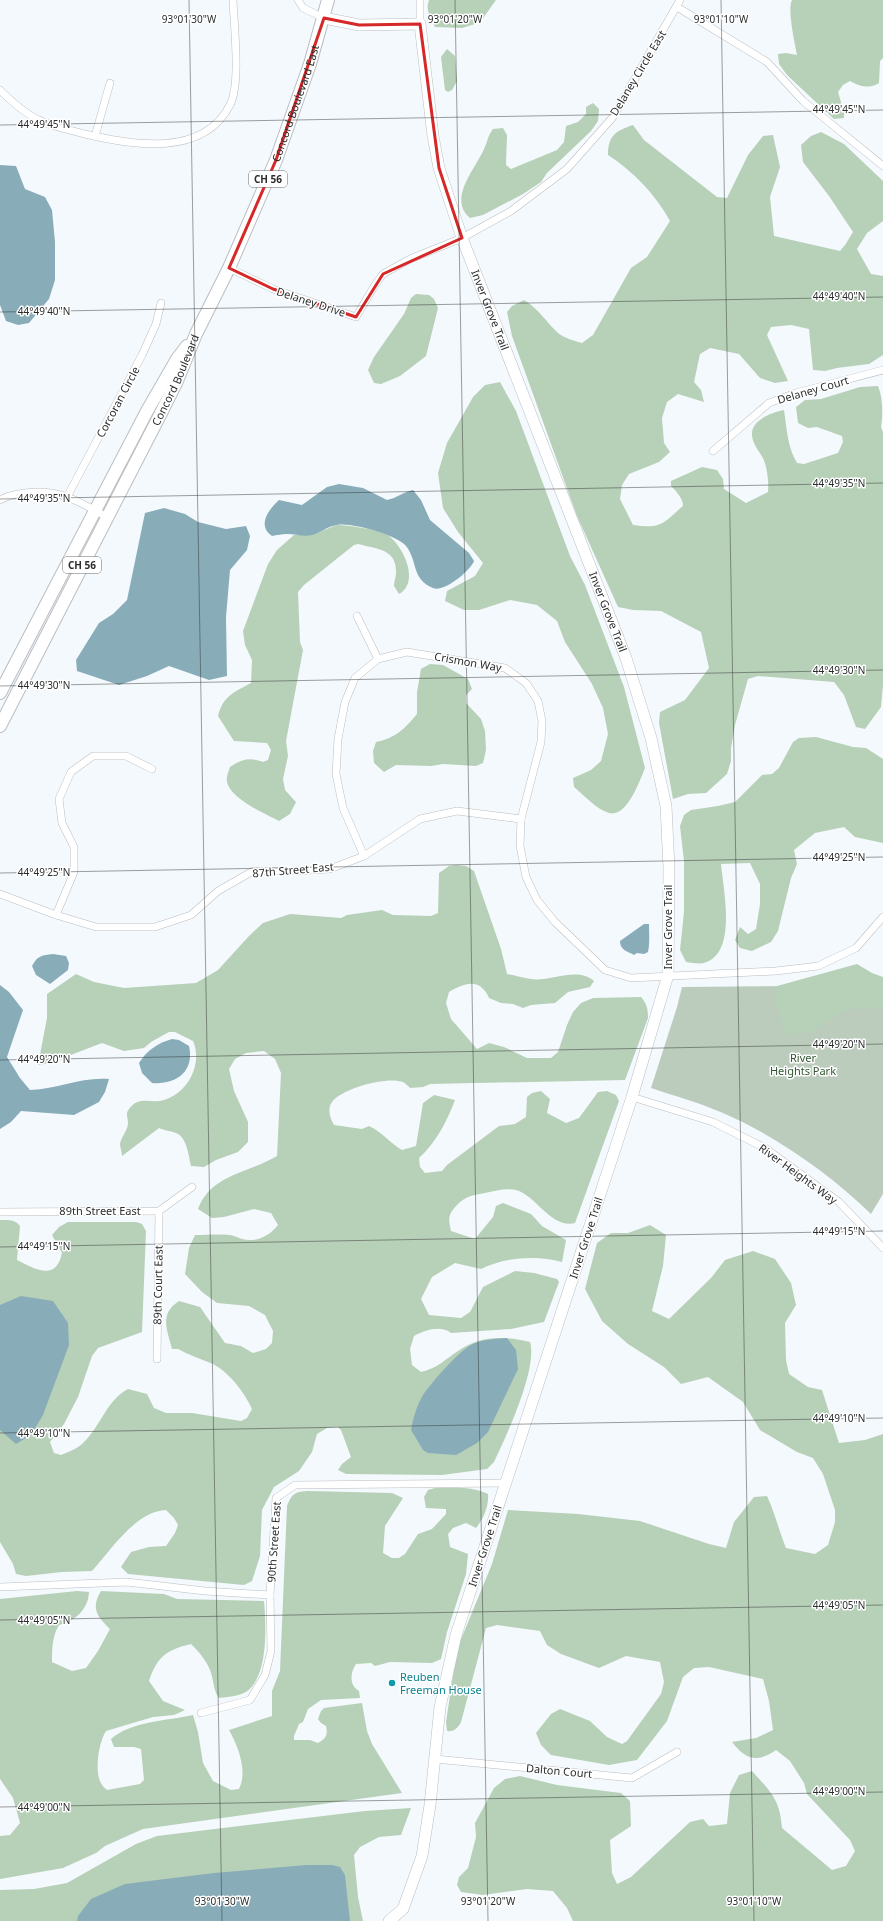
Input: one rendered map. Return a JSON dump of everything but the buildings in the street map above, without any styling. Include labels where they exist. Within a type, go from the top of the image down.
[{"type":"main road","name":"Concord Boulevard East","points":[[196,334],[229,268],[278,153],[297,104],[324,18],[328,0]]},
{"type":"main road","name":"Concord Boulevard","points":[[0,693],[151,404],[177,359],[196,334]]},
{"type":"main road","name":"Concord Boulevard","points":[[0,726],[177,381],[196,334]]},
{"type":"street","points":[[0,90],[18,107],[42,121],[95,136],[142,143],[170,143],[188,140],[205,132],[225,114],[233,98],[236,80],[233,0]]},
{"type":"street","points":[[298,0],[303,8],[324,18],[359,25],[420,24]]},
{"type":"street","name":"Inver Grove Trail","points":[[389,1921],[403,1909],[422,1856],[430,1804],[440,1708],[456,1634],[632,1096],[668,975],[669,868],[666,806],[652,738],[626,658],[462,238],[439,168],[433,136],[420,24],[420,0]]},
{"type":"street","name":"Delaney Circle East","points":[[462,238],[511,211],[567,169],[613,117],[678,3],[767,62],[803,101],[883,166]]},
{"type":"street","points":[[95,136],[110,83]]},
{"type":"street","name":"Delaney Drive","points":[[229,268],[273,289],[356,316],[383,274],[410,260],[462,238]]},
{"type":"street","name":"Corcoran Circle","points":[[67,497],[142,355],[156,324],[161,303]]},
{"type":"street","name":"Delaney Court","points":[[713,451],[769,403],[796,393],[883,370]]},
{"type":"street","points":[[0,500],[20,494],[48,493],[67,497],[107,517]]},
{"type":"street","points":[[357,616],[378,659]]},
{"type":"street","name":"Crismon Way","points":[[364,856],[343,808],[336,774],[338,739],[345,702],[354,678],[378,659],[407,652],[505,668],[526,683],[538,701],[542,721],[541,742],[521,818],[520,846],[526,877],[536,900],[555,922],[605,970],[631,978],[668,975]]},
{"type":"street","points":[[56,915],[74,872],[74,847],[62,823],[59,799],[71,772],[93,756],[126,756],[152,769]]},
{"type":"street","name":"87th Street East","points":[[0,894],[56,915],[96,927],[155,927],[191,915],[218,891],[252,871],[330,869],[364,856],[420,819],[457,811],[521,818]]},
{"type":"street","points":[[668,975],[776,971],[818,966],[856,948],[883,917]]},
{"type":"street","name":"River Heights Way","points":[[632,1096],[713,1122],[765,1148],[839,1202],[883,1248]]},
{"type":"street","points":[[159,1211],[192,1187]]},
{"type":"street","name":"89th Street East","points":[[0,1212],[159,1211]]},
{"type":"street","name":"89th Court East","points":[[157,1359],[159,1211]]},
{"type":"street","name":"90th Street East","points":[[0,1587],[127,1582],[205,1591],[270,1595],[276,1498],[295,1485],[505,1483]]},
{"type":"street","points":[[201,1713],[250,1700],[265,1675],[271,1651],[270,1595]]},
{"type":"street","name":"Dalton Court","points":[[435,1759],[632,1778],[677,1752]]},
{"type":"highlighted area","points":[[324,18],[359,25],[420,24],[439,168],[462,238],[383,274],[356,317],[273,289],[229,268],[276,160]]},
{"type":"green space","points":[[429,0],[496,0],[481,21],[462,28],[435,27],[428,11]]},
{"type":"green space","points":[[792,0],[883,0],[883,58],[880,61],[879,83],[868,87],[857,85],[850,81],[843,85],[838,92],[844,112],[844,118],[834,119],[787,75],[779,64],[778,54],[786,53],[797,55],[790,11]]},
{"type":"green space","points":[[447,49],[455,56],[457,81],[452,90],[448,92],[445,90],[441,57]]},
{"type":"green space","points":[[593,103],[599,109],[598,121],[591,131],[547,173],[541,182],[523,194],[483,215],[470,218],[464,210],[461,202],[462,193],[465,184],[493,129],[503,128],[507,135],[506,165],[511,169],[557,150],[564,142],[566,126],[578,122],[586,114],[586,107]]},
{"type":"green space","points":[[633,125],[644,140],[717,197],[727,198],[748,155],[763,136],[773,135],[780,167],[770,197],[774,236],[840,251],[853,232],[829,196],[803,162],[801,145],[811,136],[821,132],[844,144],[883,181],[883,221],[867,233],[857,249],[871,274],[883,276],[883,355],[869,364],[825,371],[813,370],[809,329],[791,325],[771,327],[767,335],[788,381],[775,383],[760,378],[739,354],[710,348],[700,354],[694,382],[701,390],[704,402],[678,394],[667,402],[662,418],[664,443],[670,452],[659,462],[629,474],[622,485],[620,499],[633,525],[650,526],[661,524],[683,506],[681,497],[671,486],[671,481],[702,467],[717,470],[723,479],[724,489],[746,503],[768,492],[766,466],[752,436],[753,427],[756,423],[770,414],[784,410],[791,450],[797,463],[804,464],[838,453],[843,442],[842,436],[817,427],[808,428],[798,423],[796,407],[805,400],[821,399],[860,387],[878,386],[882,401],[881,427],[883,432],[883,685],[881,707],[865,729],[856,727],[844,695],[834,682],[758,676],[748,679],[735,725],[731,748],[731,761],[727,774],[706,793],[688,794],[673,799],[659,723],[660,712],[685,700],[709,668],[701,632],[661,611],[633,610],[618,607],[577,516],[512,336],[507,312],[512,306],[524,300],[538,311],[560,335],[582,343],[593,335],[631,268],[647,257],[670,221],[658,202],[643,184],[627,169],[608,155],[608,148],[611,138],[622,129]]},
{"type":"green space","points":[[416,294],[429,295],[434,299],[438,308],[426,356],[400,376],[381,384],[374,383],[368,370],[374,357],[404,314],[411,298]]},
{"type":"green space","points":[[500,382],[516,411],[570,556],[585,585],[624,687],[645,768],[632,797],[622,810],[616,813],[609,813],[599,808],[574,787],[573,778],[591,770],[601,761],[608,734],[603,708],[592,684],[565,642],[557,621],[537,605],[510,600],[479,610],[464,610],[445,601],[447,591],[475,576],[483,563],[458,532],[443,508],[438,473],[447,443],[473,397],[485,385]]},
{"type":"green space","points":[[337,525],[356,527],[388,535],[394,540],[404,556],[409,573],[408,581],[405,589],[399,594],[394,586],[396,573],[393,559],[384,551],[358,544],[354,545],[304,585],[298,592],[300,642],[303,650],[286,741],[288,756],[283,779],[285,790],[296,802],[290,814],[279,821],[243,801],[231,791],[227,780],[230,767],[238,762],[250,759],[263,762],[268,760],[271,750],[267,743],[234,741],[218,716],[226,699],[251,683],[252,660],[245,645],[243,631],[268,564],[277,550],[294,535],[311,535]]},
{"type":"green space","points":[[430,664],[443,665],[468,679],[472,689],[466,695],[466,703],[481,719],[485,731],[486,750],[483,763],[476,766],[443,764],[431,766],[396,765],[384,772],[374,763],[373,751],[376,742],[394,736],[417,714],[417,692],[421,669]]},
{"type":"green space","points":[[816,737],[853,747],[866,748],[883,759],[883,843],[855,837],[844,827],[815,833],[794,850],[797,864],[791,878],[778,931],[771,942],[752,951],[740,948],[735,940],[740,927],[748,934],[756,929],[760,904],[760,884],[750,863],[721,864],[726,919],[725,934],[721,947],[715,957],[704,963],[686,962],[680,950],[684,912],[684,861],[680,826],[684,815],[691,810],[735,802],[762,775],[772,774],[779,768],[793,742],[799,738]]},
{"type":"green space","points":[[449,866],[466,866],[474,871],[501,949],[507,974],[528,979],[580,975],[594,981],[590,987],[568,992],[555,1003],[531,1005],[523,1008],[513,1004],[501,1003],[489,998],[485,991],[476,984],[466,984],[449,992],[446,1003],[451,1019],[477,1049],[489,1043],[504,1047],[527,1058],[551,1058],[558,1052],[573,1012],[581,1003],[593,998],[641,997],[646,1004],[648,1015],[625,1080],[430,1084],[423,1087],[410,1088],[403,1082],[387,1081],[366,1084],[345,1092],[337,1097],[330,1105],[331,1119],[334,1125],[362,1129],[369,1126],[378,1131],[402,1150],[416,1146],[423,1103],[434,1095],[455,1100],[431,1146],[419,1158],[420,1167],[425,1173],[442,1171],[447,1165],[499,1126],[515,1124],[526,1117],[527,1097],[532,1093],[541,1091],[550,1099],[547,1113],[566,1123],[579,1118],[598,1092],[607,1091],[616,1095],[619,1101],[575,1223],[566,1224],[551,1217],[524,1193],[512,1189],[470,1196],[461,1201],[455,1207],[450,1216],[449,1223],[451,1231],[475,1239],[493,1217],[496,1206],[503,1203],[531,1214],[542,1226],[566,1240],[562,1262],[542,1258],[521,1258],[500,1262],[481,1269],[455,1263],[432,1277],[421,1299],[429,1315],[461,1318],[470,1312],[483,1287],[515,1271],[534,1273],[557,1279],[559,1282],[544,1322],[511,1329],[451,1333],[443,1329],[433,1329],[414,1336],[410,1349],[412,1365],[421,1372],[436,1366],[458,1351],[475,1342],[493,1338],[502,1338],[530,1342],[531,1354],[529,1368],[520,1402],[494,1462],[487,1469],[442,1475],[346,1474],[338,1470],[342,1464],[351,1457],[341,1430],[338,1427],[327,1428],[317,1434],[312,1452],[299,1471],[274,1487],[262,1510],[260,1556],[252,1581],[244,1585],[128,1574],[121,1567],[131,1552],[149,1547],[166,1546],[175,1533],[178,1525],[174,1518],[166,1510],[155,1512],[134,1524],[92,1571],[62,1572],[26,1576],[16,1574],[13,1564],[0,1542],[0,1220],[14,1221],[20,1226],[17,1260],[31,1267],[44,1271],[55,1268],[59,1262],[62,1253],[52,1235],[59,1227],[68,1222],[136,1222],[142,1224],[146,1231],[142,1332],[98,1348],[92,1356],[78,1397],[64,1424],[50,1442],[54,1453],[61,1455],[80,1446],[91,1435],[109,1406],[128,1389],[147,1394],[154,1408],[166,1413],[192,1413],[241,1421],[247,1418],[252,1409],[241,1390],[225,1372],[213,1364],[178,1349],[172,1349],[166,1322],[169,1311],[179,1301],[200,1307],[225,1343],[241,1346],[253,1353],[266,1349],[272,1343],[273,1331],[265,1315],[249,1306],[217,1303],[202,1292],[185,1274],[189,1248],[195,1235],[230,1235],[252,1240],[265,1236],[278,1225],[271,1213],[254,1209],[224,1217],[212,1218],[198,1209],[204,1197],[221,1181],[277,1156],[281,1073],[275,1059],[264,1051],[246,1053],[235,1059],[229,1069],[234,1091],[248,1122],[248,1142],[238,1152],[216,1160],[204,1167],[191,1166],[187,1148],[181,1136],[159,1128],[122,1156],[120,1144],[128,1126],[128,1111],[137,1102],[164,1100],[180,1091],[186,1084],[195,1068],[196,1050],[193,1041],[175,1032],[169,1032],[151,1042],[144,1048],[124,1051],[102,1043],[50,1063],[38,1065],[47,1018],[47,994],[76,974],[94,982],[124,988],[196,983],[218,970],[263,923],[290,914],[341,918],[347,915],[382,910],[393,915],[431,916],[438,913],[439,873]]},
{"type":"green space","points":[[857,964],[872,973],[883,977],[883,1008],[849,1009],[808,1033],[787,1034],[774,1002],[777,986]]},
{"type":"green space","name":"River Heights Park","points":[[883,985],[883,1194],[871,1214],[855,1199],[802,1157],[763,1133],[714,1109],[651,1088],[682,987]]},
{"type":"green space","points":[[650,1225],[666,1235],[663,1266],[652,1311],[669,1319],[711,1278],[725,1260],[753,1251],[775,1259],[791,1283],[796,1305],[785,1323],[786,1360],[789,1374],[808,1387],[822,1390],[839,1443],[865,1440],[883,1434],[883,1921],[573,1921],[567,1908],[553,1891],[527,1889],[483,1895],[461,1892],[457,1885],[459,1877],[468,1868],[476,1837],[475,1823],[494,1788],[505,1779],[520,1776],[557,1785],[621,1793],[630,1801],[631,1826],[610,1840],[612,1873],[617,1884],[631,1877],[690,1822],[703,1819],[709,1826],[727,1824],[730,1793],[739,1775],[752,1771],[773,1796],[779,1810],[782,1828],[832,1870],[846,1866],[855,1851],[850,1840],[807,1794],[804,1783],[790,1761],[776,1750],[763,1757],[752,1758],[742,1753],[732,1742],[756,1738],[773,1730],[769,1701],[763,1679],[709,1667],[694,1668],[683,1677],[667,1721],[637,1760],[609,1765],[551,1755],[541,1745],[536,1733],[551,1714],[560,1709],[590,1721],[607,1737],[622,1744],[627,1741],[661,1694],[664,1682],[660,1662],[626,1656],[599,1668],[561,1654],[547,1645],[540,1631],[497,1625],[486,1628],[461,1722],[456,1729],[447,1731],[446,1722],[457,1649],[492,1564],[508,1510],[578,1514],[640,1521],[709,1544],[726,1548],[734,1522],[754,1497],[767,1496],[786,1548],[815,1554],[828,1545],[835,1522],[835,1510],[823,1474],[813,1458],[797,1452],[760,1430],[743,1402],[708,1377],[681,1384],[664,1367],[628,1344],[602,1321],[585,1289],[597,1243],[611,1233],[628,1233]]},
{"type":"green space","points":[[435,1488],[469,1489],[482,1491],[488,1494],[488,1503],[485,1512],[476,1528],[466,1523],[453,1528],[448,1534],[450,1547],[468,1554],[466,1574],[447,1632],[441,1659],[432,1663],[390,1662],[375,1666],[371,1663],[356,1664],[352,1675],[352,1682],[353,1686],[359,1691],[360,1698],[321,1700],[308,1709],[303,1722],[299,1724],[294,1736],[294,1740],[310,1740],[318,1743],[325,1738],[327,1732],[326,1726],[318,1719],[324,1708],[362,1703],[367,1731],[372,1744],[402,1793],[143,1829],[105,1846],[96,1853],[63,1868],[0,1879],[0,1836],[10,1835],[20,1823],[13,1798],[0,1779],[0,1599],[77,1591],[89,1592],[86,1604],[80,1614],[70,1621],[59,1625],[54,1638],[52,1662],[72,1671],[86,1668],[98,1651],[110,1629],[102,1621],[96,1608],[96,1603],[101,1591],[164,1594],[177,1599],[264,1601],[265,1636],[262,1663],[259,1674],[246,1692],[219,1698],[208,1666],[204,1659],[191,1644],[182,1646],[169,1652],[159,1660],[149,1681],[163,1701],[185,1710],[174,1715],[153,1717],[106,1731],[99,1749],[99,1778],[102,1785],[107,1790],[140,1784],[144,1780],[141,1749],[134,1747],[114,1747],[111,1739],[129,1728],[139,1725],[193,1715],[198,1732],[203,1763],[213,1781],[231,1790],[239,1789],[242,1782],[241,1759],[236,1743],[229,1730],[272,1716],[272,1691],[280,1671],[287,1506],[290,1499],[296,1493],[307,1491],[392,1493],[403,1498],[385,1526],[383,1553],[392,1558],[399,1558],[405,1554],[418,1534],[432,1529],[446,1514],[446,1509],[426,1508],[424,1497],[428,1490]]},
{"type":"green space","points":[[411,1808],[401,1835],[379,1837],[360,1847],[354,1855],[358,1897],[363,1921],[0,1921],[0,1890],[34,1889],[67,1883],[136,1844],[157,1836],[365,1811]]},
{"type":"water","points":[[0,165],[16,166],[25,189],[45,197],[52,210],[55,242],[55,280],[49,299],[29,323],[18,325],[6,321],[0,305]]},
{"type":"water","points":[[339,484],[363,488],[387,500],[413,490],[421,500],[430,520],[469,553],[474,561],[472,565],[456,580],[438,589],[433,588],[421,580],[410,552],[406,546],[393,538],[373,530],[352,525],[344,525],[327,528],[309,536],[281,534],[272,536],[265,528],[268,513],[279,500],[302,505],[327,487]]},
{"type":"water","points":[[164,508],[185,514],[198,522],[226,529],[246,526],[250,536],[247,550],[230,570],[226,617],[227,676],[209,680],[169,666],[147,676],[119,685],[77,671],[76,660],[99,623],[113,614],[127,600],[145,513]]},
{"type":"water","points":[[644,924],[649,924],[648,952],[644,954],[637,953],[634,955],[626,951],[621,946],[620,941]]},
{"type":"water","points":[[53,954],[66,956],[69,963],[68,970],[50,984],[36,975],[32,966],[40,957]]},
{"type":"water","points":[[0,985],[9,992],[23,1010],[7,1057],[20,1078],[30,1090],[50,1088],[79,1081],[109,1079],[105,1092],[99,1102],[74,1115],[21,1111],[11,1122],[0,1129]]},
{"type":"water","points":[[172,1039],[179,1040],[189,1046],[189,1063],[186,1070],[175,1079],[168,1082],[152,1083],[142,1073],[139,1063],[153,1048]]},
{"type":"water","points":[[21,1296],[53,1301],[68,1323],[69,1345],[43,1415],[31,1435],[16,1444],[0,1430],[0,1305]]},
{"type":"water","points":[[507,1338],[516,1350],[518,1369],[488,1432],[477,1443],[456,1455],[428,1453],[423,1450],[411,1430],[417,1407],[427,1389],[452,1360],[471,1345],[484,1340]]},
{"type":"water","points":[[307,1865],[332,1865],[340,1867],[345,1875],[350,1921],[77,1921],[78,1916],[91,1899],[125,1884],[214,1873]]},
{"type":"place","name":"Reuben Freeman House","points":[[392,1683]]}]
